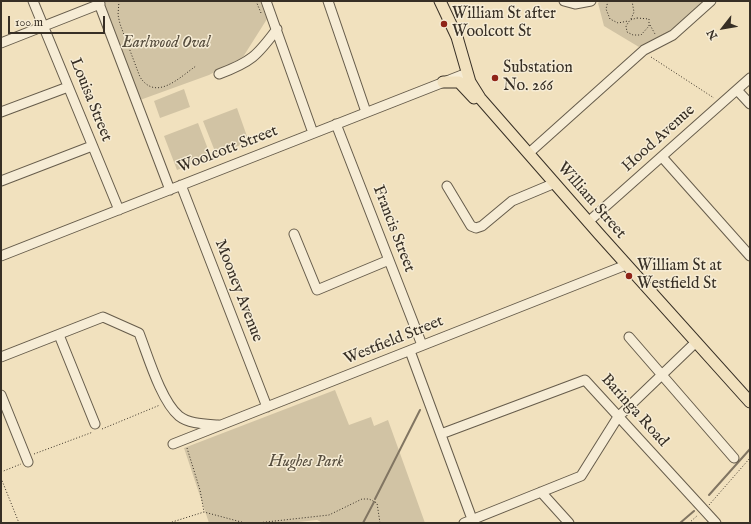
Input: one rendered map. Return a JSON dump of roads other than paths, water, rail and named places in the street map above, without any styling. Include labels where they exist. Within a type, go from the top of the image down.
[{"type":"main road","name":"William Street","points":[[440,1],[457,37],[466,73],[477,94],[626,265],[750,402]]},
{"type":"main road","points":[[443,82],[459,82],[488,114],[496,116]]},
{"type":"street","name":"Louisa Street","points":[[33,1],[119,210]]},
{"type":"street","points":[[266,1],[313,133]]},
{"type":"street","points":[[328,1],[366,112]]},
{"type":"street","points":[[564,1],[575,4],[591,1]]},
{"type":"street","points":[[528,153],[644,50],[673,34],[711,1]]},
{"type":"street","points":[[1,43],[44,27],[99,3],[170,190]]},
{"type":"street","points":[[219,74],[247,63],[255,57],[277,29]]},
{"type":"street","name":"Woolcott Street","points":[[1,256],[466,73]]},
{"type":"street","name":"Hood Avenue","points":[[588,222],[750,78]]},
{"type":"street","points":[[1,112],[68,87]]},
{"type":"street","points":[[737,90],[750,104]]},
{"type":"street","name":"Francis Street","points":[[336,124],[422,345]]},
{"type":"street","points":[[1,181],[92,146]]},
{"type":"street","points":[[662,157],[750,256]]},
{"type":"street","points":[[447,186],[471,226],[476,228],[482,226],[512,201],[555,183]]},
{"type":"street","name":"Mooney Avenue","points":[[181,185],[267,407]]},
{"type":"street","points":[[294,234],[317,290],[389,260]]},
{"type":"street","name":"Westfield Street","points":[[173,444],[626,265]]},
{"type":"street","points":[[1,357],[103,317],[139,333],[167,402],[180,417],[197,423],[219,425]]},
{"type":"street","points":[[59,334],[95,424]]},
{"type":"street","points":[[629,338],[734,458]]},
{"type":"street","points":[[410,351],[440,434],[468,521],[581,476],[618,417],[696,342]]},
{"type":"street","name":"Baringa Road","points":[[440,434],[585,380],[716,523]]},
{"type":"street","points":[[1,395],[4,411],[27,461]]},
{"type":"street","points":[[541,492],[569,523]]},
{"type":"waterway","points":[[375,499],[420,410]]},
{"type":"waterway","points":[[709,495],[750,449]]},
{"type":"waterway","points":[[363,523],[374,502]]},
{"type":"waterway","points":[[680,523],[694,511]]},
{"type":"place","name":"William St after Woolcott St","points":[[444,24]]},
{"type":"place","name":"Substation No. 266","points":[[495,78]]},
{"type":"place","name":"William St at Westfield St","points":[[629,276]]},
{"type":"park label","name":"Earlwood Oval","points":[[166,44]]},
{"type":"park label","name":"Hughes Park","points":[[306,463]]}]
